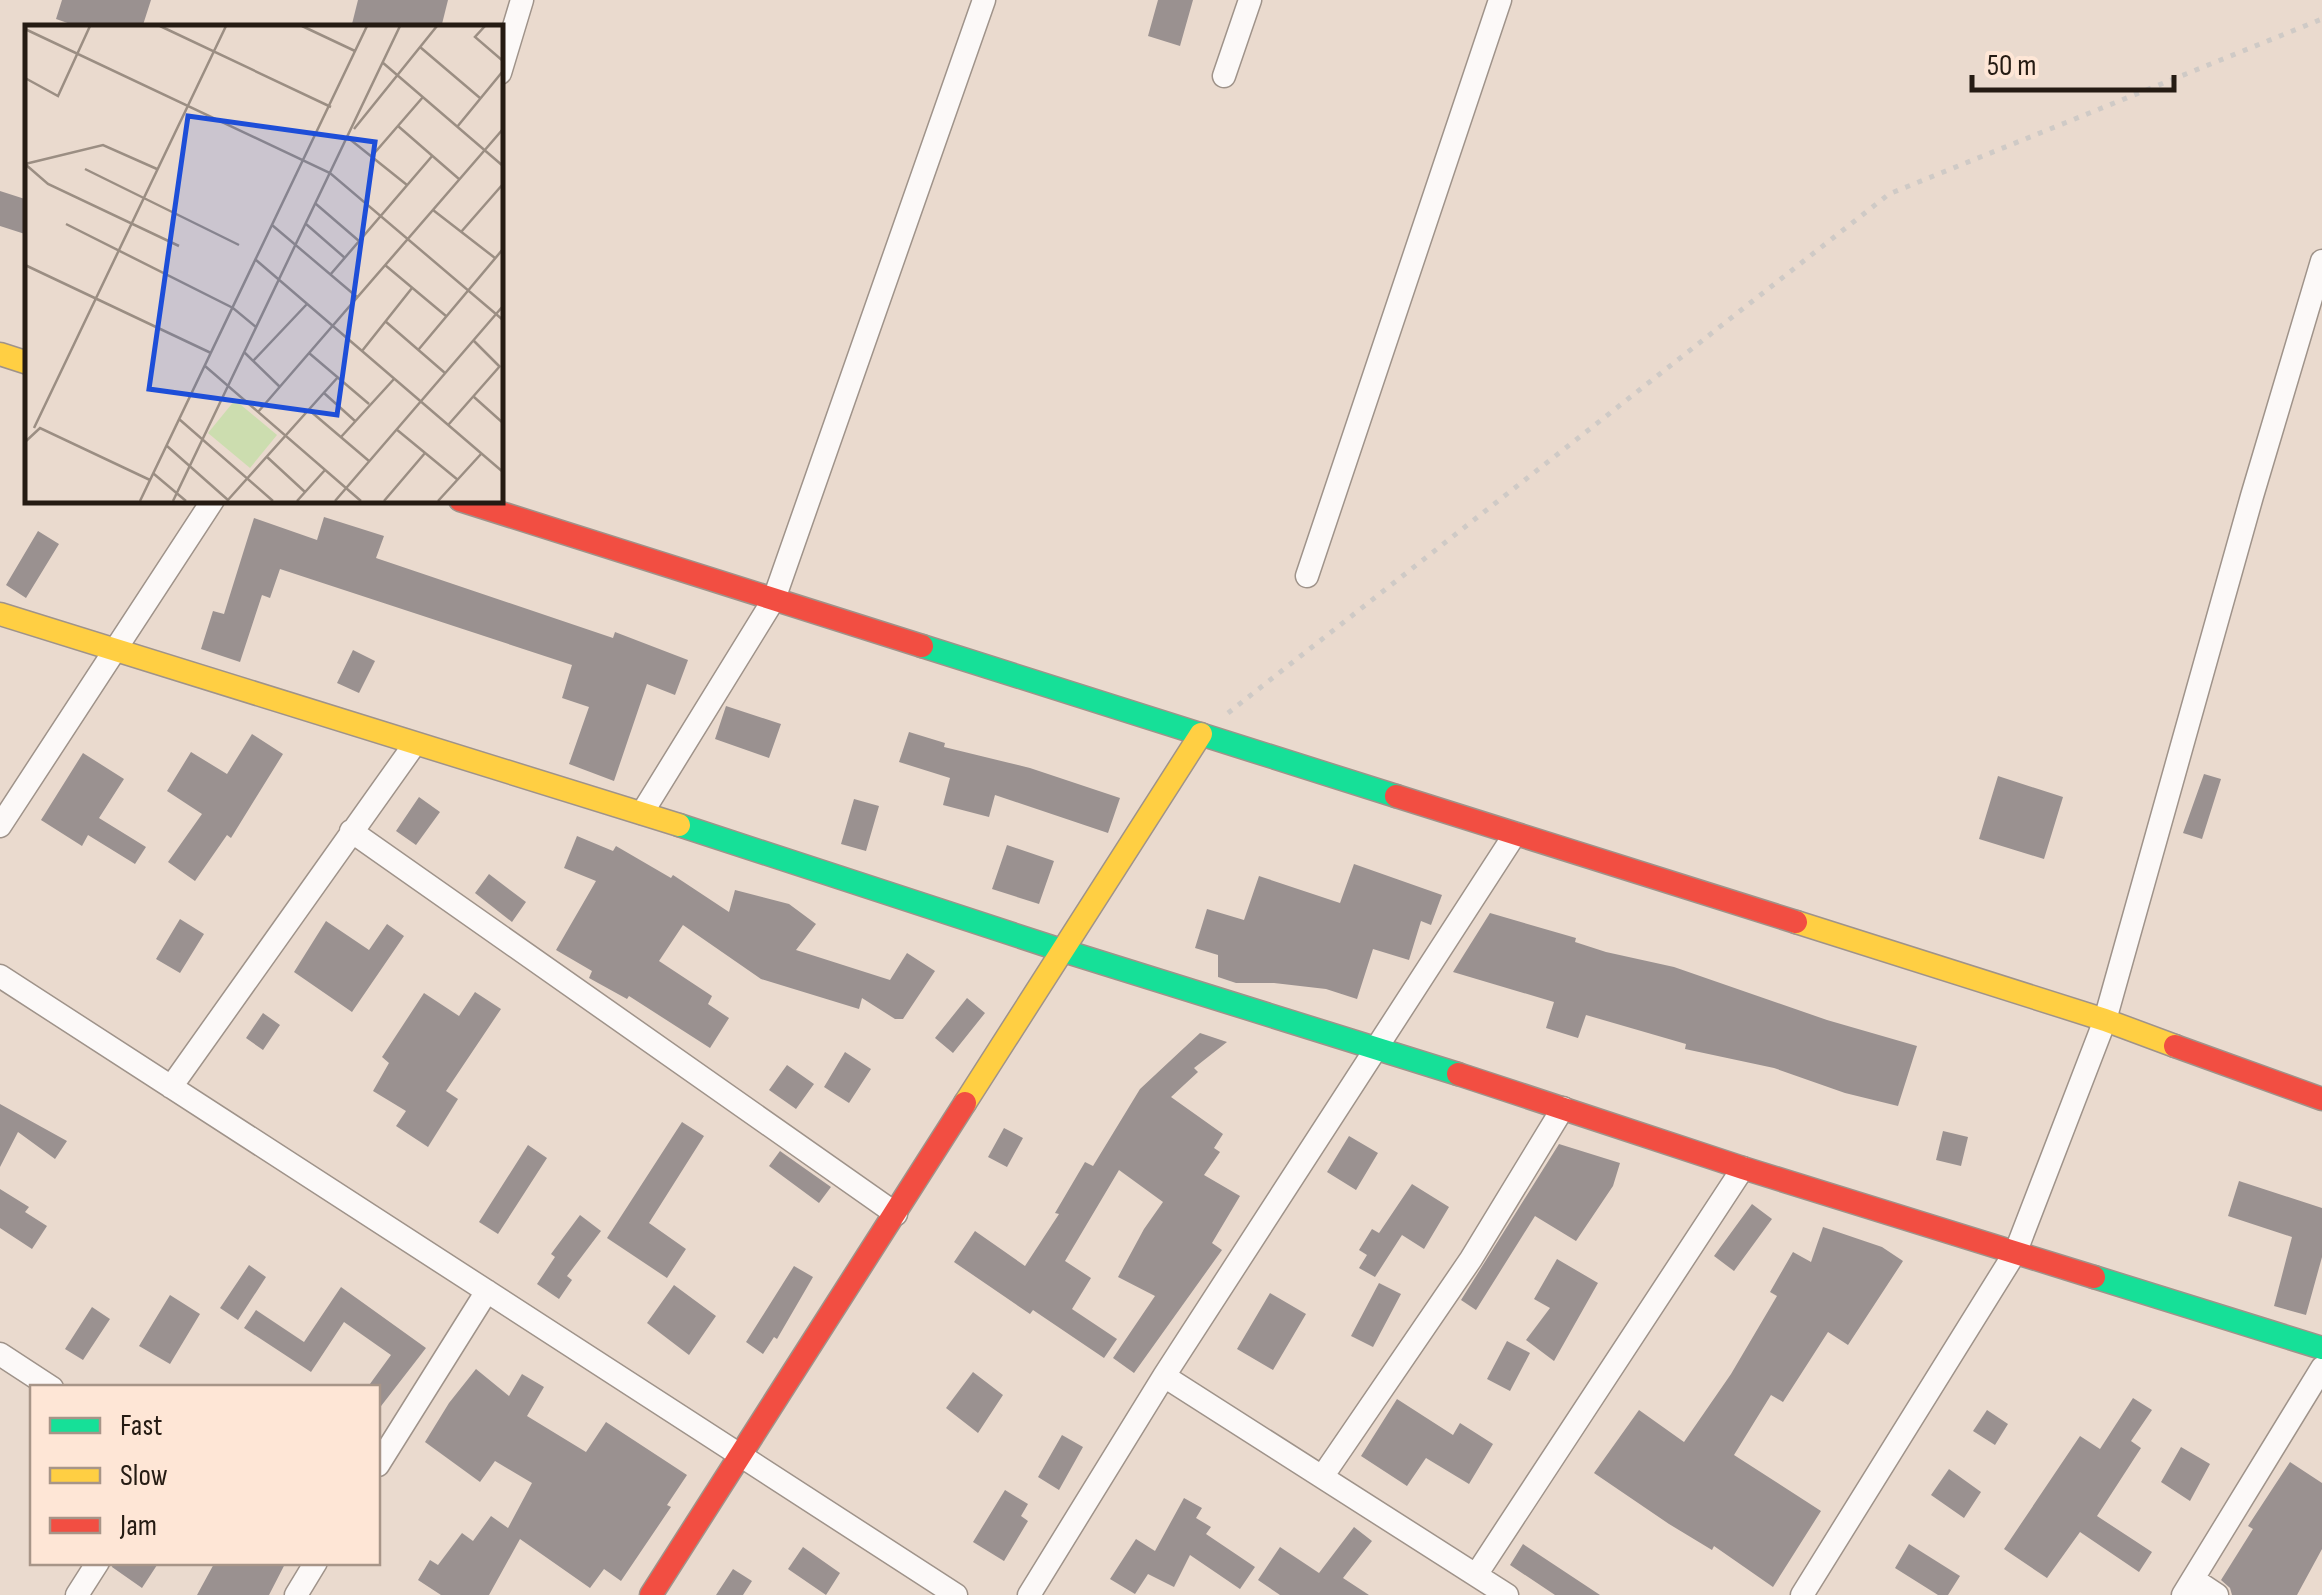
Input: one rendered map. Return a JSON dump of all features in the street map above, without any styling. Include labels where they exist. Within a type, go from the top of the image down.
[{"type":"street","points":[[502,66],[522,0]]},
{"type":"street","points":[[642,813],[774,599],[984,0]]},
{"type":"street","points":[[1224,76],[1250,0]]},
{"type":"street","points":[[1307,576],[1500,0]]},
{"type":"street","points":[[1802,1595],[2016,1252],[2106,1020],[2252,496],[2322,261]]},
{"type":"street","points":[[0,354],[25,362]]},
{"type":"street","points":[[0,826],[213,502]]},
{"type":"street","points":[[466,502],[2106,1020],[2322,1099]]},
{"type":"street","points":[[0,614],[642,813],[1744,1168],[2322,1348]]},
{"type":"street","points":[[652,1595],[1201,734]]},
{"type":"street","points":[[171,1087],[414,745]]},
{"type":"street","points":[[352,831],[896,1214]]},
{"type":"street","points":[[1029,1595],[1164,1376],[1515,834]]},
{"type":"street","points":[[0,976],[956,1595]]},
{"type":"street","points":[[1322,1478],[1471,1259],[1563,1108]]},
{"type":"street","points":[[1476,1575],[1744,1168]]},
{"type":"street","points":[[380,1463],[487,1292]]},
{"type":"street","points":[[3,1363],[46,1385]]},
{"type":"street","points":[[2217,1595],[2188,1587],[2322,1368]]},
{"type":"street","points":[[1164,1376],[1507,1595]]},
{"type":"street","points":[[77,1595],[96,1565]]},
{"type":"street","points":[[296,1595],[314,1565]]},
{"type":"path","points":[[1201,734],[1889,194],[2322,19]]},
{"type":"building","points":[[62,0],[151,0],[143,25],[73,25],[56,19]]},
{"type":"building","points":[[358,0],[448,0],[442,25],[352,25]]},
{"type":"building","points":[[1158,0],[1193,0],[1180,46],[1148,36]]},
{"type":"building","points":[[0,191],[25,199],[25,234],[0,226]]},
{"type":"building","points":[[324,517],[384,536],[376,558],[613,638],[615,632],[688,660],[675,695],[647,684],[614,781],[569,764],[589,707],[562,698],[572,665],[280,569],[270,598],[262,595],[240,662],[201,649],[213,611],[224,614],[254,518],[317,540]]},
{"type":"building","points":[[38,531],[59,544],[26,598],[6,585]]},
{"type":"building","points":[[353,650],[375,661],[359,693],[337,683]]},
{"type":"building","points":[[726,706],[781,724],[769,758],[715,739]]},
{"type":"building","points":[[909,732],[945,743],[944,747],[1030,768],[1120,798],[1108,833],[995,795],[989,817],[943,805],[950,778],[899,762]]},
{"type":"building","points":[[252,734],[283,754],[231,838],[227,835],[195,881],[168,862],[202,814],[167,791],[191,752],[227,774]]},
{"type":"building","points":[[83,753],[124,779],[99,818],[146,847],[135,864],[88,835],[82,846],[41,820]]},
{"type":"building","points":[[2204,774],[2221,779],[2202,839],[2183,833]]},
{"type":"building","points":[[1998,776],[2063,797],[2044,859],[1979,839]]},
{"type":"building","points":[[419,797],[440,812],[416,845],[396,831]]},
{"type":"building","points":[[854,799],[879,806],[866,851],[841,844]]},
{"type":"building","points":[[577,836],[613,851],[616,846],[671,878],[673,875],[729,912],[735,890],[789,904],[816,924],[796,950],[890,980],[907,953],[935,971],[903,1019],[895,1019],[862,998],[859,1009],[761,979],[683,925],[659,961],[712,996],[708,1004],[729,1018],[710,1048],[629,996],[627,999],[589,978],[592,971],[556,950],[596,881],[564,868]]},
{"type":"building","points":[[1007,845],[1054,861],[1039,904],[992,889]]},
{"type":"building","points":[[1354,864],[1442,895],[1431,925],[1421,921],[1409,960],[1373,949],[1357,999],[1326,989],[1236,983],[1218,977],[1218,955],[1195,948],[1207,909],[1244,920],[1259,876],[1340,903]]},
{"type":"building","points":[[489,874],[526,902],[512,922],[475,893]]},
{"type":"building","points":[[1490,913],[1576,938],[1575,942],[1606,952],[1674,967],[1827,1020],[1917,1046],[1898,1106],[1845,1093],[1774,1068],[1685,1049],[1686,1044],[1586,1015],[1578,1038],[1546,1028],[1554,1002],[1453,972]]},
{"type":"building","points":[[180,919],[204,934],[180,973],[156,959]]},
{"type":"building","points":[[326,921],[369,950],[387,924],[404,936],[352,1012],[294,972]]},
{"type":"building","points":[[475,992],[501,1009],[446,1091],[458,1099],[428,1147],[396,1126],[406,1111],[373,1091],[389,1063],[382,1057],[424,993],[459,1016]]},
{"type":"building","points":[[967,998],[985,1013],[953,1053],[935,1038]]},
{"type":"building","points":[[263,1013],[280,1025],[263,1050],[246,1038]]},
{"type":"building","points":[[1200,1033],[1227,1042],[1194,1068],[1198,1072],[1171,1097],[1223,1134],[1214,1148],[1220,1152],[1204,1175],[1240,1196],[1212,1243],[1222,1250],[1134,1373],[1113,1358],[1155,1296],[1118,1277],[1163,1202],[1119,1170],[1065,1261],[1091,1278],[1072,1309],[1117,1339],[1104,1358],[954,1262],[975,1231],[1025,1266],[1059,1214],[1055,1213],[1085,1162],[1093,1166],[1140,1089]]},
{"type":"building","points":[[845,1052],[871,1069],[849,1103],[824,1087]]},
{"type":"building","points":[[787,1065],[814,1084],[796,1109],[769,1090]]},
{"type":"building","points":[[0,1104],[67,1141],[55,1159],[18,1132],[0,1167]]},
{"type":"building","points":[[682,1122],[704,1136],[649,1223],[686,1249],[667,1278],[607,1238]]},
{"type":"building","points":[[1004,1128],[1023,1138],[1007,1167],[988,1157]]},
{"type":"building","points":[[1943,1131],[1968,1137],[1961,1166],[1936,1160]]},
{"type":"building","points":[[1349,1136],[1378,1153],[1356,1190],[1327,1172]]},
{"type":"building","points":[[1559,1144],[1620,1163],[1613,1186],[1576,1241],[1535,1216],[1476,1310],[1461,1300]]},
{"type":"building","points":[[528,1145],[547,1158],[498,1234],[479,1222]]},
{"type":"building","points":[[780,1151],[831,1187],[819,1203],[769,1166]]},
{"type":"building","points":[[2239,1181],[2322,1208],[2322,1257],[2306,1315],[2274,1306],[2292,1237],[2228,1216]]},
{"type":"building","points":[[1412,1184],[1449,1207],[1424,1249],[1402,1235],[1375,1277],[1359,1268],[1367,1255],[1359,1250],[1372,1229],[1379,1233]]},
{"type":"building","points":[[0,1189],[29,1207],[25,1212],[47,1226],[32,1249],[0,1228]]},
{"type":"building","points":[[1752,1204],[1772,1219],[1734,1271],[1714,1256]]},
{"type":"building","points":[[580,1215],[601,1231],[567,1276],[572,1280],[559,1299],[537,1284],[555,1257],[551,1254]]},
{"type":"building","points":[[1823,1227],[1882,1247],[1903,1261],[1848,1345],[1828,1332],[1783,1402],[1771,1395],[1734,1455],[1821,1511],[1773,1587],[1594,1473],[1639,1410],[1684,1442],[1731,1374],[1777,1296],[1770,1292],[1793,1252],[1811,1262]]},
{"type":"building","points":[[1557,1259],[1598,1283],[1554,1361],[1526,1340],[1550,1308],[1534,1299]]},
{"type":"building","points":[[249,1265],[266,1277],[238,1320],[220,1308]]},
{"type":"building","points":[[794,1266],[813,1277],[777,1339],[774,1337],[763,1354],[746,1342]]},
{"type":"building","points":[[1379,1283],[1401,1294],[1373,1347],[1351,1336]]},
{"type":"building","points":[[674,1285],[716,1316],[689,1355],[647,1323]]},
{"type":"building","points":[[341,1287],[426,1348],[380,1407],[380,1385],[369,1385],[391,1355],[344,1322],[311,1372],[244,1328],[256,1310],[304,1342]]},
{"type":"building","points":[[1270,1293],[1306,1314],[1273,1370],[1237,1349]]},
{"type":"building","points":[[170,1295],[200,1314],[170,1364],[139,1346]]},
{"type":"building","points":[[92,1307],[110,1319],[83,1360],[65,1349]]},
{"type":"building","points":[[1507,1341],[1530,1353],[1510,1391],[1487,1379]]},
{"type":"building","points":[[476,1369],[509,1396],[522,1374],[544,1387],[527,1416],[586,1452],[606,1422],[687,1475],[667,1505],[671,1507],[621,1581],[604,1569],[590,1588],[520,1539],[489,1595],[441,1595],[418,1580],[430,1560],[438,1565],[462,1533],[473,1541],[491,1516],[508,1528],[532,1483],[495,1461],[480,1482],[425,1442]]},
{"type":"building","points":[[973,1372],[1003,1395],[978,1433],[946,1408]]},
{"type":"building","points":[[2133,1398],[2152,1410],[2131,1441],[2141,1448],[2097,1516],[2152,1552],[2139,1572],[2080,1532],[2047,1578],[2004,1549],[2080,1436],[2100,1449]]},
{"type":"building","points":[[1397,1399],[1453,1435],[1460,1423],[1493,1444],[1469,1484],[1426,1458],[1407,1486],[1361,1456]]},
{"type":"building","points":[[1987,1410],[2008,1424],[1995,1445],[1973,1431]]},
{"type":"building","points":[[1062,1435],[1083,1447],[1059,1490],[1038,1477]]},
{"type":"building","points":[[2181,1447],[2210,1464],[2190,1501],[2161,1482]]},
{"type":"building","points":[[2290,1462],[2322,1483],[2322,1549],[2297,1595],[2232,1595],[2221,1580],[2253,1529],[2248,1526]]},
{"type":"building","points":[[1949,1469],[1981,1492],[1964,1518],[1931,1495]]},
{"type":"building","points":[[1005,1490],[1028,1504],[1021,1516],[1028,1521],[1004,1561],[973,1542]]},
{"type":"building","points":[[1184,1498],[1202,1508],[1196,1518],[1211,1527],[1206,1534],[1255,1567],[1240,1589],[1190,1555],[1174,1587],[1148,1574],[1135,1594],[1110,1579],[1136,1539],[1155,1551]]},
{"type":"building","points":[[1354,1527],[1372,1541],[1343,1578],[1369,1595],[1280,1595],[1258,1580],[1280,1547],[1319,1573]]},
{"type":"building","points":[[1523,1544],[1600,1595],[1555,1595],[1510,1565]]},
{"type":"building","points":[[1909,1544],[1960,1576],[1948,1595],[1938,1595],[1895,1568]]},
{"type":"building","points":[[803,1547],[840,1573],[826,1595],[788,1569]]},
{"type":"building","points":[[112,1565],[157,1565],[142,1588]]},
{"type":"building","points":[[213,1565],[284,1565],[269,1595],[197,1595]]},
{"type":"building","points":[[733,1569],[752,1581],[743,1595],[716,1595]]},
{"type":"traffic: fast","points":[[922,646],[1396,796]]},
{"type":"traffic: fast","points":[[679,825],[1458,1074]]},
{"type":"traffic: fast","points":[[2094,1277],[2322,1348]]},
{"type":"traffic: slow","points":[[0,354],[25,362]]},
{"type":"traffic: slow","points":[[0,614],[679,825]]},
{"type":"traffic: slow","points":[[965,1103],[1201,734]]},
{"type":"traffic: slow","points":[[1796,922],[2175,1046]]},
{"type":"traffic: jam","points":[[466,502],[922,646]]},
{"type":"traffic: jam","points":[[1396,796],[1796,922]]},
{"type":"traffic: jam","points":[[2175,1046],[2322,1099]]},
{"type":"traffic: jam","points":[[1458,1074],[2094,1277]]},
{"type":"traffic: jam","points":[[651,1595],[965,1103]]}]
